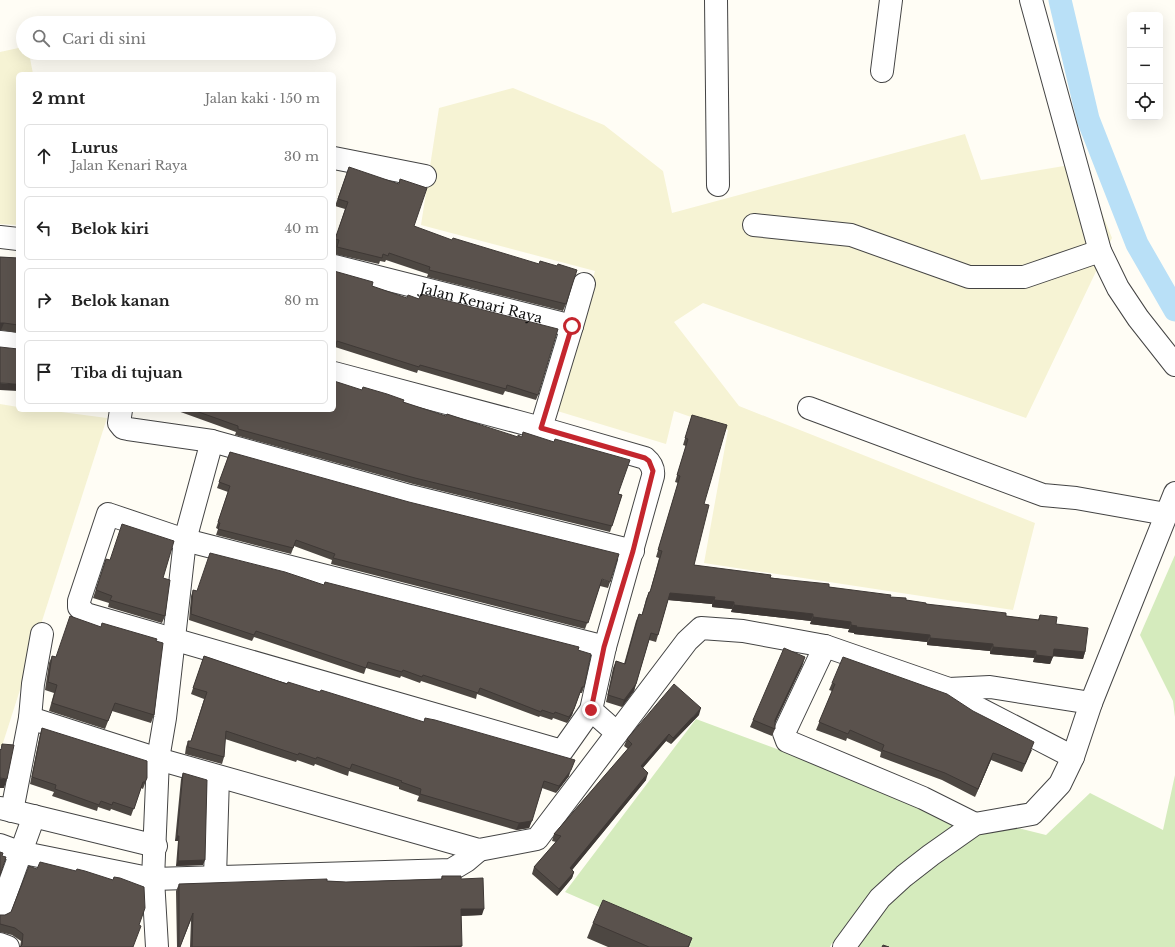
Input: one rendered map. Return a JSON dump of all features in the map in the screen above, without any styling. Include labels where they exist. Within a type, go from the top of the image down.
[{"type":"street","points":[[716,0],[718,185]]},
{"type":"street","points":[[882,71],[891,0]]},
{"type":"street","points":[[1031,0],[1100,251],[1118,288],[1138,318],[1175,365]]},
{"type":"street","points":[[336,158],[425,176]]},
{"type":"street","points":[[754,225],[851,236],[969,277],[1024,277],[1100,251]]},
{"type":"street","points":[[0,237],[16,239]]},
{"type":"street","name":"Jalan Kenari Raya","points":[[336,267],[572,326]]},
{"type":"street","points":[[541,428],[584,284]]},
{"type":"street","points":[[0,342],[16,344]]},
{"type":"street","points":[[336,374],[541,428],[645,458],[649,461],[653,471],[653,476],[633,551],[604,647],[591,710],[562,751]]},
{"type":"street","points":[[809,408],[1043,495],[1076,498],[1166,514]]},
{"type":"street","points":[[121,412],[119,423],[123,428],[212,441],[410,496],[633,551]]},
{"type":"street","points":[[157,947],[154,879],[158,759],[185,540],[212,441]]},
{"type":"street","points":[[844,947],[880,898],[926,859],[974,824],[1032,814],[1060,784],[1073,757],[1091,703],[1175,493]]},
{"type":"street","points":[[593,765],[562,751],[174,638],[86,614],[79,607],[79,601],[108,514],[185,540],[604,647]]},
{"type":"street","points":[[30,718],[158,759],[479,850],[537,839],[687,641],[700,628],[743,631],[825,646],[949,689],[976,707],[1073,757]]},
{"type":"street","points":[[42,634],[33,684],[30,718],[6,809],[156,846]]},
{"type":"street","points":[[825,646],[784,733],[787,741],[923,798],[974,824]]},
{"type":"street","points":[[949,689],[990,687],[1091,703]]},
{"type":"street","points":[[591,710],[617,733]]},
{"type":"street","points":[[216,877],[218,776]]},
{"type":"street","points":[[0,910],[10,848],[34,816]]},
{"type":"street","points":[[10,848],[154,879],[451,870],[466,862],[479,850]]},
{"type":"street","points":[[0,944],[8,947]]},
{"type":"shaded area","points":[[16,49],[16,60],[30,60],[33,72],[16,72],[16,225],[0,224],[0,52]]},
{"type":"shaded area","points":[[513,88],[604,125],[663,171],[672,213],[965,134],[981,180],[1082,163],[1112,238],[1026,418],[703,303],[674,322],[739,406],[1035,523],[1013,610],[704,563],[728,430],[674,411],[666,444],[554,410],[595,271],[421,225],[439,108]]},
{"type":"shaded area","points":[[0,404],[16,407],[16,412],[61,412],[107,418],[2,746],[0,746]]},
{"type":"green space","points":[[1175,555],[1175,717],[1173,701],[1140,635]]},
{"type":"green space","points":[[696,719],[931,806],[1046,835],[1090,793],[1163,830],[1175,775],[1175,947],[847,947],[832,943],[830,947],[691,947],[565,892]]},
{"type":"building","points":[[349,167],[399,184],[400,179],[427,188],[414,226],[452,240],[453,238],[539,264],[540,261],[557,266],[558,264],[577,270],[566,304],[429,270],[430,267],[389,253],[388,256],[383,254],[382,258],[337,247],[339,240],[336,239],[336,236],[348,202],[338,199]]},
{"type":"building","points":[[0,257],[16,258],[16,325],[0,323]]},
{"type":"building","points":[[336,272],[373,282],[372,286],[407,298],[408,295],[419,299],[421,294],[558,329],[538,395],[507,385],[506,389],[420,365],[419,367],[337,341],[336,345]]},
{"type":"building","points":[[0,347],[16,349],[16,384],[0,383]]},
{"type":"building","points":[[336,382],[362,390],[363,387],[387,394],[404,400],[403,402],[446,416],[447,414],[518,437],[518,435],[522,437],[523,432],[554,442],[555,439],[630,460],[618,494],[622,495],[612,526],[415,478],[238,429],[238,426],[199,412],[336,412]]},
{"type":"building","points":[[692,415],[727,425],[704,504],[709,505],[694,565],[771,575],[770,578],[829,584],[829,587],[891,595],[890,597],[906,598],[906,600],[926,604],[1006,613],[1006,616],[1039,620],[1040,615],[1057,617],[1056,624],[1088,628],[1085,652],[1054,649],[1053,657],[1036,655],[1036,651],[993,647],[993,644],[930,638],[930,635],[856,627],[857,626],[851,625],[851,622],[813,617],[813,614],[734,605],[734,602],[714,600],[715,597],[670,593],[658,635],[651,633],[636,684],[624,700],[608,695],[616,661],[625,664],[639,614],[642,615],[650,592],[662,551],[658,550],[680,476],[677,475],[688,439],[685,438]]},
{"type":"building","points":[[230,452],[409,502],[619,554],[610,582],[602,579],[588,623],[333,558],[335,554],[296,540],[293,548],[218,529],[220,523],[218,522],[230,486],[219,482]]},
{"type":"building","points":[[122,524],[174,541],[163,578],[170,580],[165,616],[110,600],[112,596],[96,590],[106,559],[110,560]]},
{"type":"building","points":[[210,553],[285,572],[324,585],[325,582],[579,647],[578,650],[591,654],[584,687],[582,687],[574,709],[569,717],[555,712],[554,714],[542,710],[541,712],[480,688],[478,693],[423,675],[422,677],[403,670],[402,672],[368,662],[366,668],[256,631],[254,635],[191,614],[193,590],[197,591]]},
{"type":"building","points":[[70,616],[101,627],[102,623],[157,639],[156,641],[163,643],[154,715],[115,703],[108,721],[52,703],[57,685],[48,682],[52,656],[56,657]]},
{"type":"building","points":[[784,648],[805,657],[775,720],[775,729],[753,720]]},
{"type":"building","points":[[204,656],[287,684],[288,682],[320,692],[321,690],[424,722],[425,718],[435,720],[575,760],[571,770],[559,786],[544,781],[532,821],[519,823],[420,794],[421,789],[352,764],[350,769],[317,757],[316,759],[299,753],[298,755],[226,731],[224,757],[188,747],[188,741],[191,741],[207,692],[193,688]]},
{"type":"building","points":[[843,657],[947,694],[973,711],[1034,742],[1025,764],[993,753],[978,789],[945,773],[882,750],[884,745],[850,730],[848,734],[819,722],[835,684],[832,683]]},
{"type":"building","points":[[674,684],[701,708],[673,738],[669,734],[641,766],[648,773],[570,868],[574,872],[559,889],[534,867],[561,836],[554,834],[632,744],[627,739]]},
{"type":"building","points":[[42,728],[147,761],[147,778],[145,782],[143,782],[134,809],[113,802],[112,805],[101,801],[99,805],[55,789],[56,785],[32,777]]},
{"type":"building","points":[[2,744],[14,745],[7,779],[0,778],[0,749],[1,750]]},
{"type":"building","points":[[183,773],[207,780],[205,860],[178,861],[179,836],[177,836]]},
{"type":"building","points":[[0,852],[3,853],[2,856],[6,857],[0,875]]},
{"type":"building","points":[[40,862],[76,871],[77,869],[113,880],[114,877],[120,878],[144,887],[145,908],[139,925],[141,926],[133,947],[20,947],[22,945],[23,934],[15,928],[0,924],[0,915],[5,915],[11,912],[29,866],[37,869]]},
{"type":"building","points":[[442,876],[461,876],[461,879],[483,878],[484,909],[461,909],[462,946],[192,947],[193,913],[179,947],[179,884],[327,879],[327,881],[346,882],[442,879]]},
{"type":"building","points":[[603,900],[692,938],[688,947],[649,947],[593,923]]},
{"type":"waterway","points":[[1060,0],[1088,119],[1137,244],[1175,310]]},
{"type":"route","points":[[572,326],[541,428],[645,458],[649,461],[653,471],[653,476],[633,551],[604,647],[591,710]]}]
